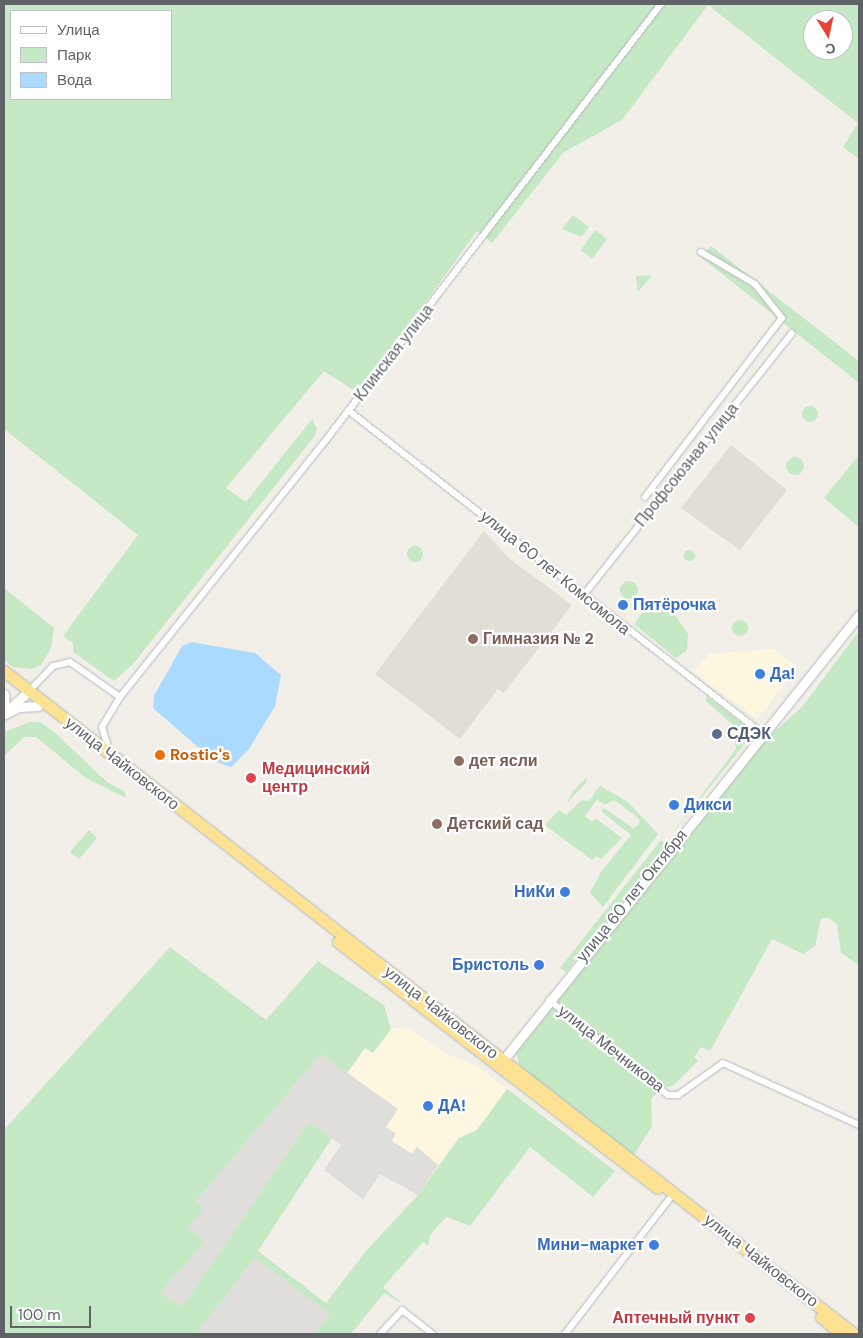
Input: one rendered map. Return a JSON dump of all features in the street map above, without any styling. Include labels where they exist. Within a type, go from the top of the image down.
[{"type":"highway","points":[[4,672],[26,693]]},
{"type":"highway","points":[[4,680],[26,693]]},
{"type":"highway","name":"улица Чайковского","points":[[26,693],[38,706],[499,1064],[841,1334]]},
{"type":"highway","name":"улица Чайковского","points":[[26,693],[113,757],[499,1064],[854,1334]]},
{"type":"street","name":"Клинская улица","points":[[113,757],[102,727],[120,697],[349,411],[661,4]]},
{"type":"street","points":[[645,497],[782,318],[755,284],[701,252]]},
{"type":"street","name":"Профсоюзная улица","points":[[582,596],[792,333]]},
{"type":"street","name":"улица 60 лет Комсомола","points":[[349,411],[582,596],[762,734]]},
{"type":"street","name":"улица 60 лет Октября","points":[[499,1064],[762,734],[859,616]]},
{"type":"street","points":[[4,714],[53,666],[70,662],[120,697]]},
{"type":"street","points":[[4,694],[4,714]]},
{"type":"street","points":[[4,714],[19,707],[38,706]]},
{"type":"street","name":"улица Мечникова","points":[[549,1000],[668,1095],[678,1095],[723,1063],[859,1125]]},
{"type":"street","points":[[565,1334],[670,1198]]},
{"type":"street","points":[[380,1334],[402,1310],[433,1334]]},
{"type":"shaded area","points":[[731,445],[787,490],[740,550],[681,508]]},
{"type":"shaded area","name":"Гимназия № 2","points":[[484,531],[510,559],[572,605],[504,693],[498,689],[460,739],[375,674]]},
{"type":"shaded area","points":[[773,649],[797,668],[757,719],[694,672],[709,654]]},
{"type":"shaded area","points":[[407,1027],[448,1054],[477,1066],[507,1089],[477,1130],[459,1138],[438,1165],[417,1147],[413,1154],[392,1141],[386,1127],[398,1109],[347,1073],[365,1048],[373,1053],[391,1029]]},
{"type":"shaded area","points":[[321,1054],[398,1109],[386,1127],[396,1134],[392,1141],[412,1154],[417,1147],[438,1165],[418,1195],[380,1174],[363,1199],[324,1170],[341,1145],[309,1122],[182,1307],[160,1293],[205,1241],[188,1228],[195,1202]]},
{"type":"shaded area","points":[[255,1258],[330,1314],[315,1334],[196,1334]]},
{"type":"green space","points":[[4,4],[859,4],[859,159],[843,147],[858,123],[708,5],[622,120],[564,152],[492,243],[477,231],[393,347],[398,356],[381,375],[367,380],[358,393],[324,371],[226,488],[246,502],[312,419],[317,429],[314,437],[133,664],[114,681],[73,652],[73,643],[63,636],[138,535],[4,429]]},
{"type":"green space","points":[[573,215],[589,227],[581,237],[562,229]]},
{"type":"green space","points":[[595,230],[607,239],[592,259],[581,250]]},
{"type":"green space","points":[[711,246],[859,361],[859,383],[701,257]]},
{"type":"green space","points":[[652,275],[638,292],[636,276]]},
{"type":"green space","points":[[810,406],[816,408],[818,414],[816,420],[810,422],[804,420],[802,414],[804,408]]},
{"type":"green space","points":[[859,455],[859,527],[824,498]]},
{"type":"green space","points":[[795,457],[801,460],[804,466],[801,472],[795,475],[789,472],[786,466],[789,460]]},
{"type":"green space","points":[[415,546],[423,554],[415,562],[407,554]]},
{"type":"green space","points":[[687,550],[691,550],[694,555],[693,559],[687,560],[684,557],[684,553]]},
{"type":"green space","points":[[625,581],[633,581],[638,586],[636,597],[625,599],[620,594],[620,586]]},
{"type":"green space","points":[[4,588],[54,628],[51,648],[41,665],[32,669],[13,667],[4,660]]},
{"type":"green space","points":[[666,602],[688,634],[687,650],[676,658],[634,624],[648,605]]},
{"type":"green space","points":[[740,620],[746,622],[748,628],[746,634],[740,636],[734,634],[732,628],[734,622]]},
{"type":"green space","points":[[859,631],[859,965],[841,953],[837,924],[829,918],[821,918],[815,946],[803,954],[772,939],[710,1051],[701,1047],[694,1057],[698,1061],[673,1086],[663,1088],[651,1099],[652,1126],[633,1157],[520,1067],[516,1052],[763,742],[802,707]]},
{"type":"green space","points":[[706,696],[749,728],[751,736],[673,833],[736,749],[733,725],[706,701]]},
{"type":"green space","points":[[30,722],[40,722],[54,732],[107,782],[125,792],[126,798],[86,778],[36,737],[24,737],[4,756],[4,732]]},
{"type":"green space","points":[[587,777],[586,783],[567,803],[573,791]]},
{"type":"green space","points":[[600,786],[628,802],[658,834],[603,907],[590,893],[601,872],[631,835],[601,811],[604,808],[634,829],[640,822],[637,817],[614,800],[605,805],[597,799],[585,816],[592,822],[595,818],[622,838],[601,859],[596,856],[592,860],[545,825],[559,810],[566,815],[582,800],[589,801]]},
{"type":"green space","points":[[89,830],[97,838],[79,859],[70,852]]},
{"type":"green space","points":[[661,840],[667,845],[566,972],[560,968]]},
{"type":"green space","points":[[170,947],[266,1020],[318,961],[384,1005],[391,1029],[373,1053],[365,1048],[347,1073],[321,1054],[195,1202],[204,1208],[188,1228],[205,1241],[160,1293],[182,1307],[309,1122],[332,1138],[258,1251],[326,1303],[366,1251],[418,1195],[459,1138],[477,1130],[507,1089],[615,1171],[593,1197],[530,1147],[470,1226],[446,1217],[430,1235],[428,1246],[423,1242],[383,1287],[403,1304],[384,1293],[351,1334],[315,1334],[330,1314],[255,1258],[196,1334],[4,1334],[4,1130]]},
{"type":"water","points":[[191,642],[255,653],[281,675],[275,706],[249,749],[231,767],[214,761],[153,708],[154,696],[182,646]]},
{"type":"place","name":"Пятёрочка","points":[[623,605]]},
{"type":"place","name":"Гимназия № 2","points":[[473,639]]},
{"type":"place","name":"Да!","points":[[760,674]]},
{"type":"place","name":"СДЭК","points":[[717,734]]},
{"type":"place","name":"Rostic's","points":[[160,755]]},
{"type":"place","name":"дет ясли","points":[[459,761]]},
{"type":"place","name":"Медицинский центр","points":[[251,778]]},
{"type":"place","name":"Дикси","points":[[674,805]]},
{"type":"place","name":"Детский сад","points":[[437,824]]},
{"type":"place","name":"НиКи","points":[[565,892]]},
{"type":"place","name":"Бристоль","points":[[539,965]]},
{"type":"place","name":"ДА!","points":[[428,1106]]},
{"type":"place","name":"Мини-маркет","points":[[654,1245]]},
{"type":"place","name":"Аптечный пункт","points":[[750,1318]]}]
